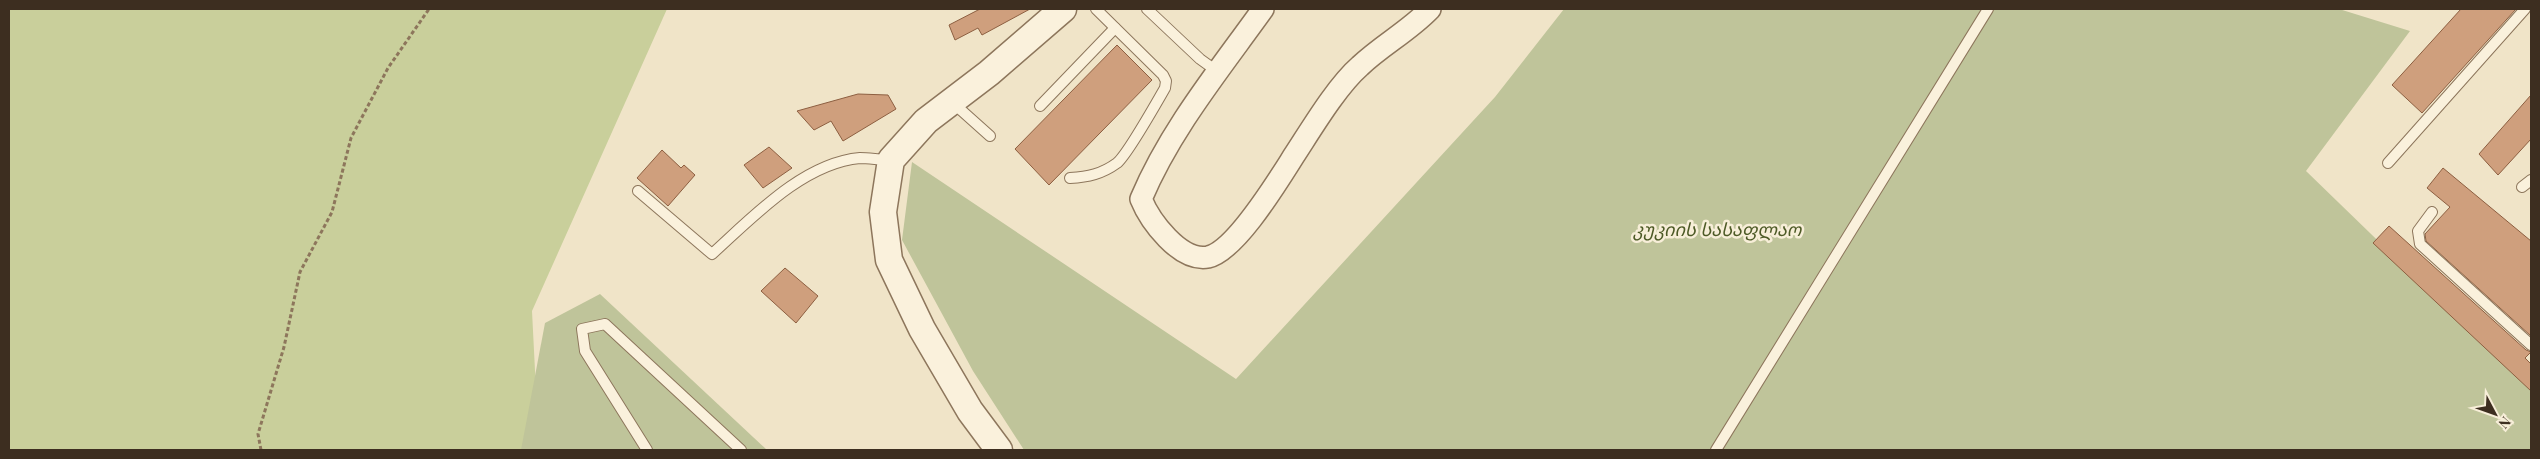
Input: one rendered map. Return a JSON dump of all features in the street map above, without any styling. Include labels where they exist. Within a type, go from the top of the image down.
[{"type":"street","points":[[999,450],[970,411],[927,337],[889,260],[883,212],[890,160],[926,121],[989,73],[1063,9]]},
{"type":"street","points":[[1263,9],[1218,72],[1150,176],[1140,199],[1149,217],[1170,240],[1191,257],[1209,257],[1233,241],[1271,191],[1320,116],[1359,66],[1418,22],[1430,9]]},
{"type":"lane","points":[[1070,178],[1089,176],[1102,172],[1118,162],[1165,88],[1166,81],[1162,74],[1096,9]]},
{"type":"lane","points":[[1147,9],[1200,59],[1218,72]]},
{"type":"lane","points":[[1716,450],[1988,9]]},
{"type":"lane","points":[[2388,163],[2524,9]]},
{"type":"lane","points":[[1040,106],[1115,28]]},
{"type":"lane","points":[[951,101],[990,136]]},
{"type":"lane","points":[[638,191],[712,254],[771,201],[807,177],[834,165],[859,158],[890,160]]},
{"type":"lane","points":[[2522,187],[2531,180]]},
{"type":"lane","points":[[2432,212],[2418,230],[2420,244],[2531,345]]},
{"type":"lane","points":[[647,450],[585,351],[582,329],[605,324],[741,450]]},
{"type":"path","points":[[261,450],[258,434],[284,347],[300,272],[332,212],[350,138],[388,68],[429,9]]},
{"type":"green space","points":[[9,9],[667,9],[532,311],[539,450],[9,450]]},
{"type":"green space","name":"კუკიის სასაფლაო","points":[[1564,9],[2339,9],[2410,31],[2306,171],[2531,389],[2531,450],[1024,450],[973,371],[902,240],[912,162],[1236,379],[1495,97]]},
{"type":"green space","points":[[600,294],[767,450],[521,450],[545,323]]},
{"type":"building","points":[[980,9],[1030,9],[982,35],[978,28],[955,40],[949,25]]},
{"type":"building","points":[[2461,9],[2516,9],[2422,113],[2392,85]]},
{"type":"building","points":[[1117,45],[1152,80],[1049,185],[1015,149]]},
{"type":"building","points":[[858,94],[888,95],[896,109],[843,141],[831,121],[814,130],[797,111]]},
{"type":"building","points":[[2531,95],[2531,139],[2498,175],[2479,154]]},
{"type":"building","points":[[769,147],[792,168],[763,188],[744,165]]},
{"type":"building","points":[[662,150],[681,168],[684,165],[695,175],[668,206],[637,178]]},
{"type":"building","points":[[2443,168],[2531,241],[2531,336],[2426,241],[2425,234],[2450,207],[2427,188]]},
{"type":"building","points":[[2389,226],[2526,350],[2531,352],[2525,358],[2531,364],[2531,391],[2373,243]]},
{"type":"building","points":[[785,268],[818,296],[796,323],[761,291]]}]
